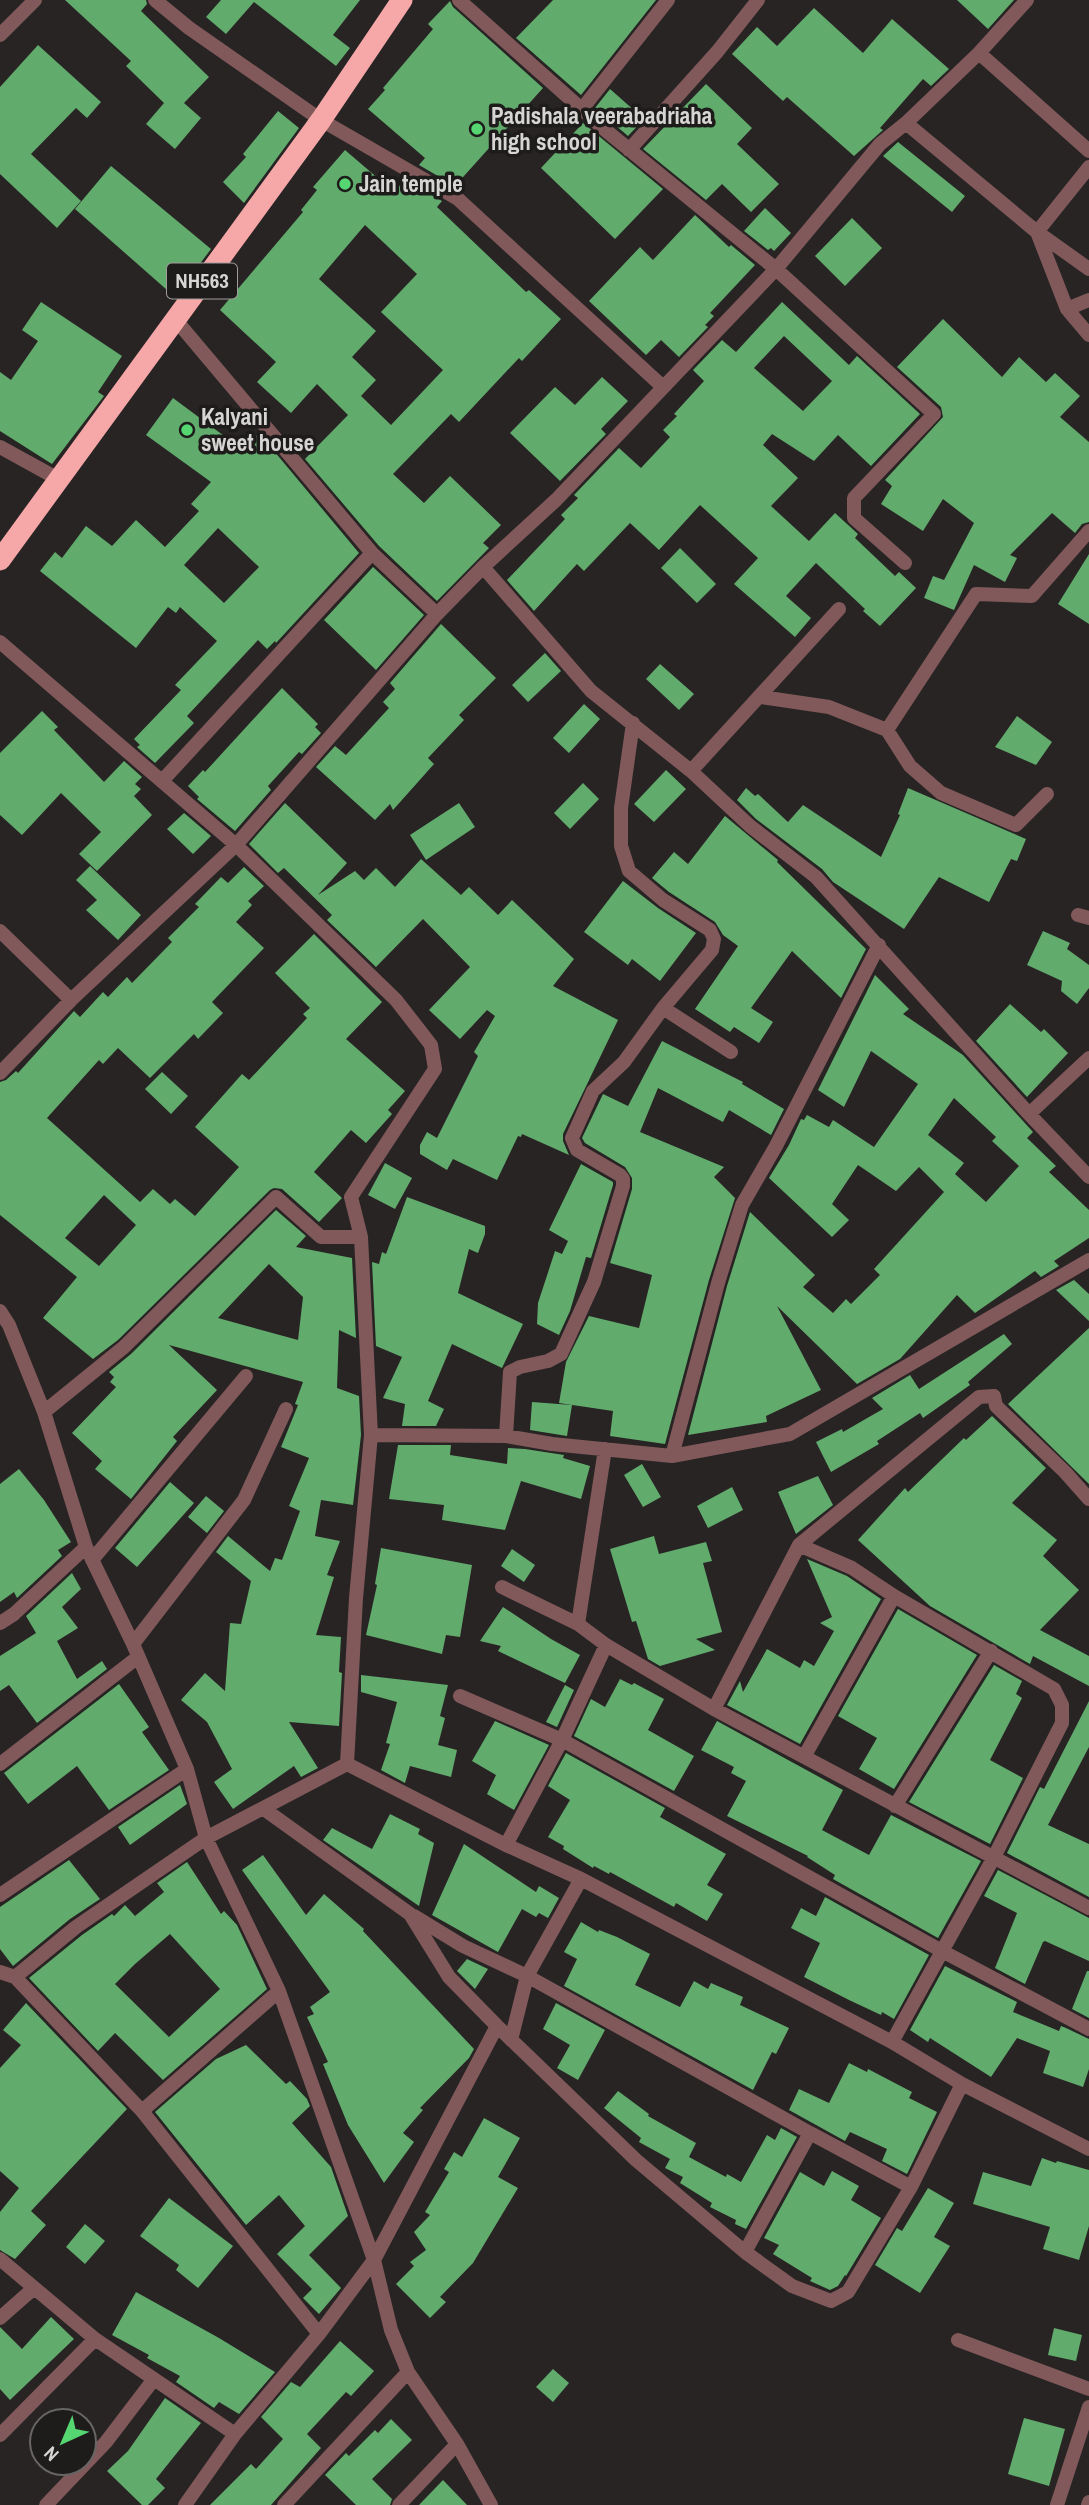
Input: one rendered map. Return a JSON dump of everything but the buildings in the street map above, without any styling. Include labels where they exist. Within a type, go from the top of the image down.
[{"type":"highway","name":"NH563","points":[[0,560],[321,120],[402,0]]},
{"type":"street","points":[[0,36],[35,0]]},
{"type":"street","points":[[155,0],[321,120],[458,200],[663,387]]},
{"type":"street","points":[[459,0],[629,150],[776,269],[934,414],[854,498],[854,518],[905,563]]},
{"type":"street","points":[[582,109],[668,0]]},
{"type":"street","points":[[629,150],[717,52],[758,0]]},
{"type":"street","points":[[0,1073],[71,1000],[236,845],[437,614],[483,567],[556,500],[776,269],[880,144],[979,53],[1027,0]]},
{"type":"street","points":[[979,53],[1089,151]]},
{"type":"street","points":[[905,123],[1037,232],[1089,269]]},
{"type":"street","points":[[1037,232],[1089,167]]},
{"type":"street","points":[[1037,232],[1067,309],[1089,335]]},
{"type":"street","points":[[1067,309],[1089,300]]},
{"type":"street","points":[[175,318],[372,553],[437,614]]},
{"type":"street","points":[[0,447],[60,480]]},
{"type":"street","points":[[887,730],[976,594],[1032,596],[1089,531]]},
{"type":"street","points":[[162,781],[372,553]]},
{"type":"street","points":[[483,567],[591,691],[691,771],[750,826],[816,877],[1089,1177]]},
{"type":"street","points":[[691,771],[839,609]]},
{"type":"street","points":[[0,642],[236,845],[396,1000],[431,1045],[435,1069],[351,1197],[361,1237],[371,1435],[356,1598],[347,1764]]},
{"type":"street","points":[[761,697],[829,707],[887,730],[910,766],[940,793],[1016,825],[1046,794]]},
{"type":"street","points":[[506,1436],[510,1372],[548,1361],[561,1354],[594,1282],[623,1186],[623,1178],[620,1175],[577,1150],[572,1138],[593,1091],[624,1062],[663,1008],[712,950],[714,939],[710,930],[663,900],[629,871],[621,846],[621,808],[633,723]]},
{"type":"street","points":[[0,931],[71,1000]]},
{"type":"street","points":[[672,1456],[718,1283],[742,1205],[776,1146],[879,945]]},
{"type":"street","points":[[663,1008],[731,1052]]},
{"type":"street","points":[[1029,1114],[1089,1058]]},
{"type":"street","points":[[44,1412],[124,1347],[276,1197],[321,1237],[361,1237]]},
{"type":"street","points":[[371,1435],[506,1436],[672,1456],[790,1434],[1089,1260]]},
{"type":"street","points":[[0,1311],[4,1331],[44,1412],[89,1554],[136,1651],[187,1769],[206,1839],[279,1992],[374,2260],[391,2330],[408,2372],[457,2444],[491,2505]]},
{"type":"street","points":[[0,1623],[89,1554],[246,1376]]},
{"type":"street","points":[[714,1709],[799,1545],[979,1397],[994,1396],[996,1406],[1065,1472],[1089,1499]]},
{"type":"street","points":[[0,1764],[136,1651],[244,1500],[286,1409]]},
{"type":"street","points":[[578,1624],[605,1449]]},
{"type":"street","points":[[799,1545],[852,1568],[894,1596],[1054,1689],[1062,1705],[1062,1723],[993,1859],[892,2042]]},
{"type":"street","points":[[502,1587],[578,1624],[606,1645],[714,1709],[1089,1908]]},
{"type":"street","points":[[804,1757],[894,1596]]},
{"type":"street","points":[[506,1845],[562,1740],[606,1645]]},
{"type":"street","points":[[895,1806],[990,1651]]},
{"type":"street","points":[[460,1696],[562,1740],[942,1951],[1089,2029]]},
{"type":"street","points":[[15,1977],[76,1927],[206,1839],[347,1764]]},
{"type":"street","points":[[347,1764],[506,1845],[581,1879],[892,2042],[962,2084],[1089,2149]]},
{"type":"street","points":[[0,1895],[187,1769]]},
{"type":"street","points":[[264,1809],[410,1914],[911,2188]]},
{"type":"street","points":[[511,2040],[527,1976],[581,1879]]},
{"type":"street","points":[[410,1914],[449,1977],[495,2029],[511,2040],[636,2160],[745,2252],[792,2286],[831,2301],[848,2292],[911,2188],[962,2084]]},
{"type":"street","points":[[0,1972],[15,1977],[142,2111],[319,2334]]},
{"type":"street","points":[[142,2111],[279,1992]]},
{"type":"street","points":[[186,2505],[235,2434],[319,2334],[374,2260],[495,2029]]},
{"type":"street","points":[[745,2252],[810,2133]]},
{"type":"street","points":[[0,2259],[95,2339],[235,2434]]},
{"type":"street","points":[[0,2318],[34,2288]]},
{"type":"street","points":[[0,2435],[95,2339]]},
{"type":"street","points":[[958,2340],[1089,2389]]},
{"type":"street","points":[[284,2505],[408,2372]]},
{"type":"street","points":[[46,2505],[106,2442],[154,2379]]},
{"type":"street","points":[[1057,2505],[1089,2407]]},
{"type":"street","points":[[399,2505],[457,2444]]},
{"type":"place","name":"Padishala veerabadriaha high school","points":[[477,129]]},
{"type":"place","name":"Jain temple","points":[[345,184]]},
{"type":"place","name":"Kalyani sweet house","points":[[187,430]]}]
